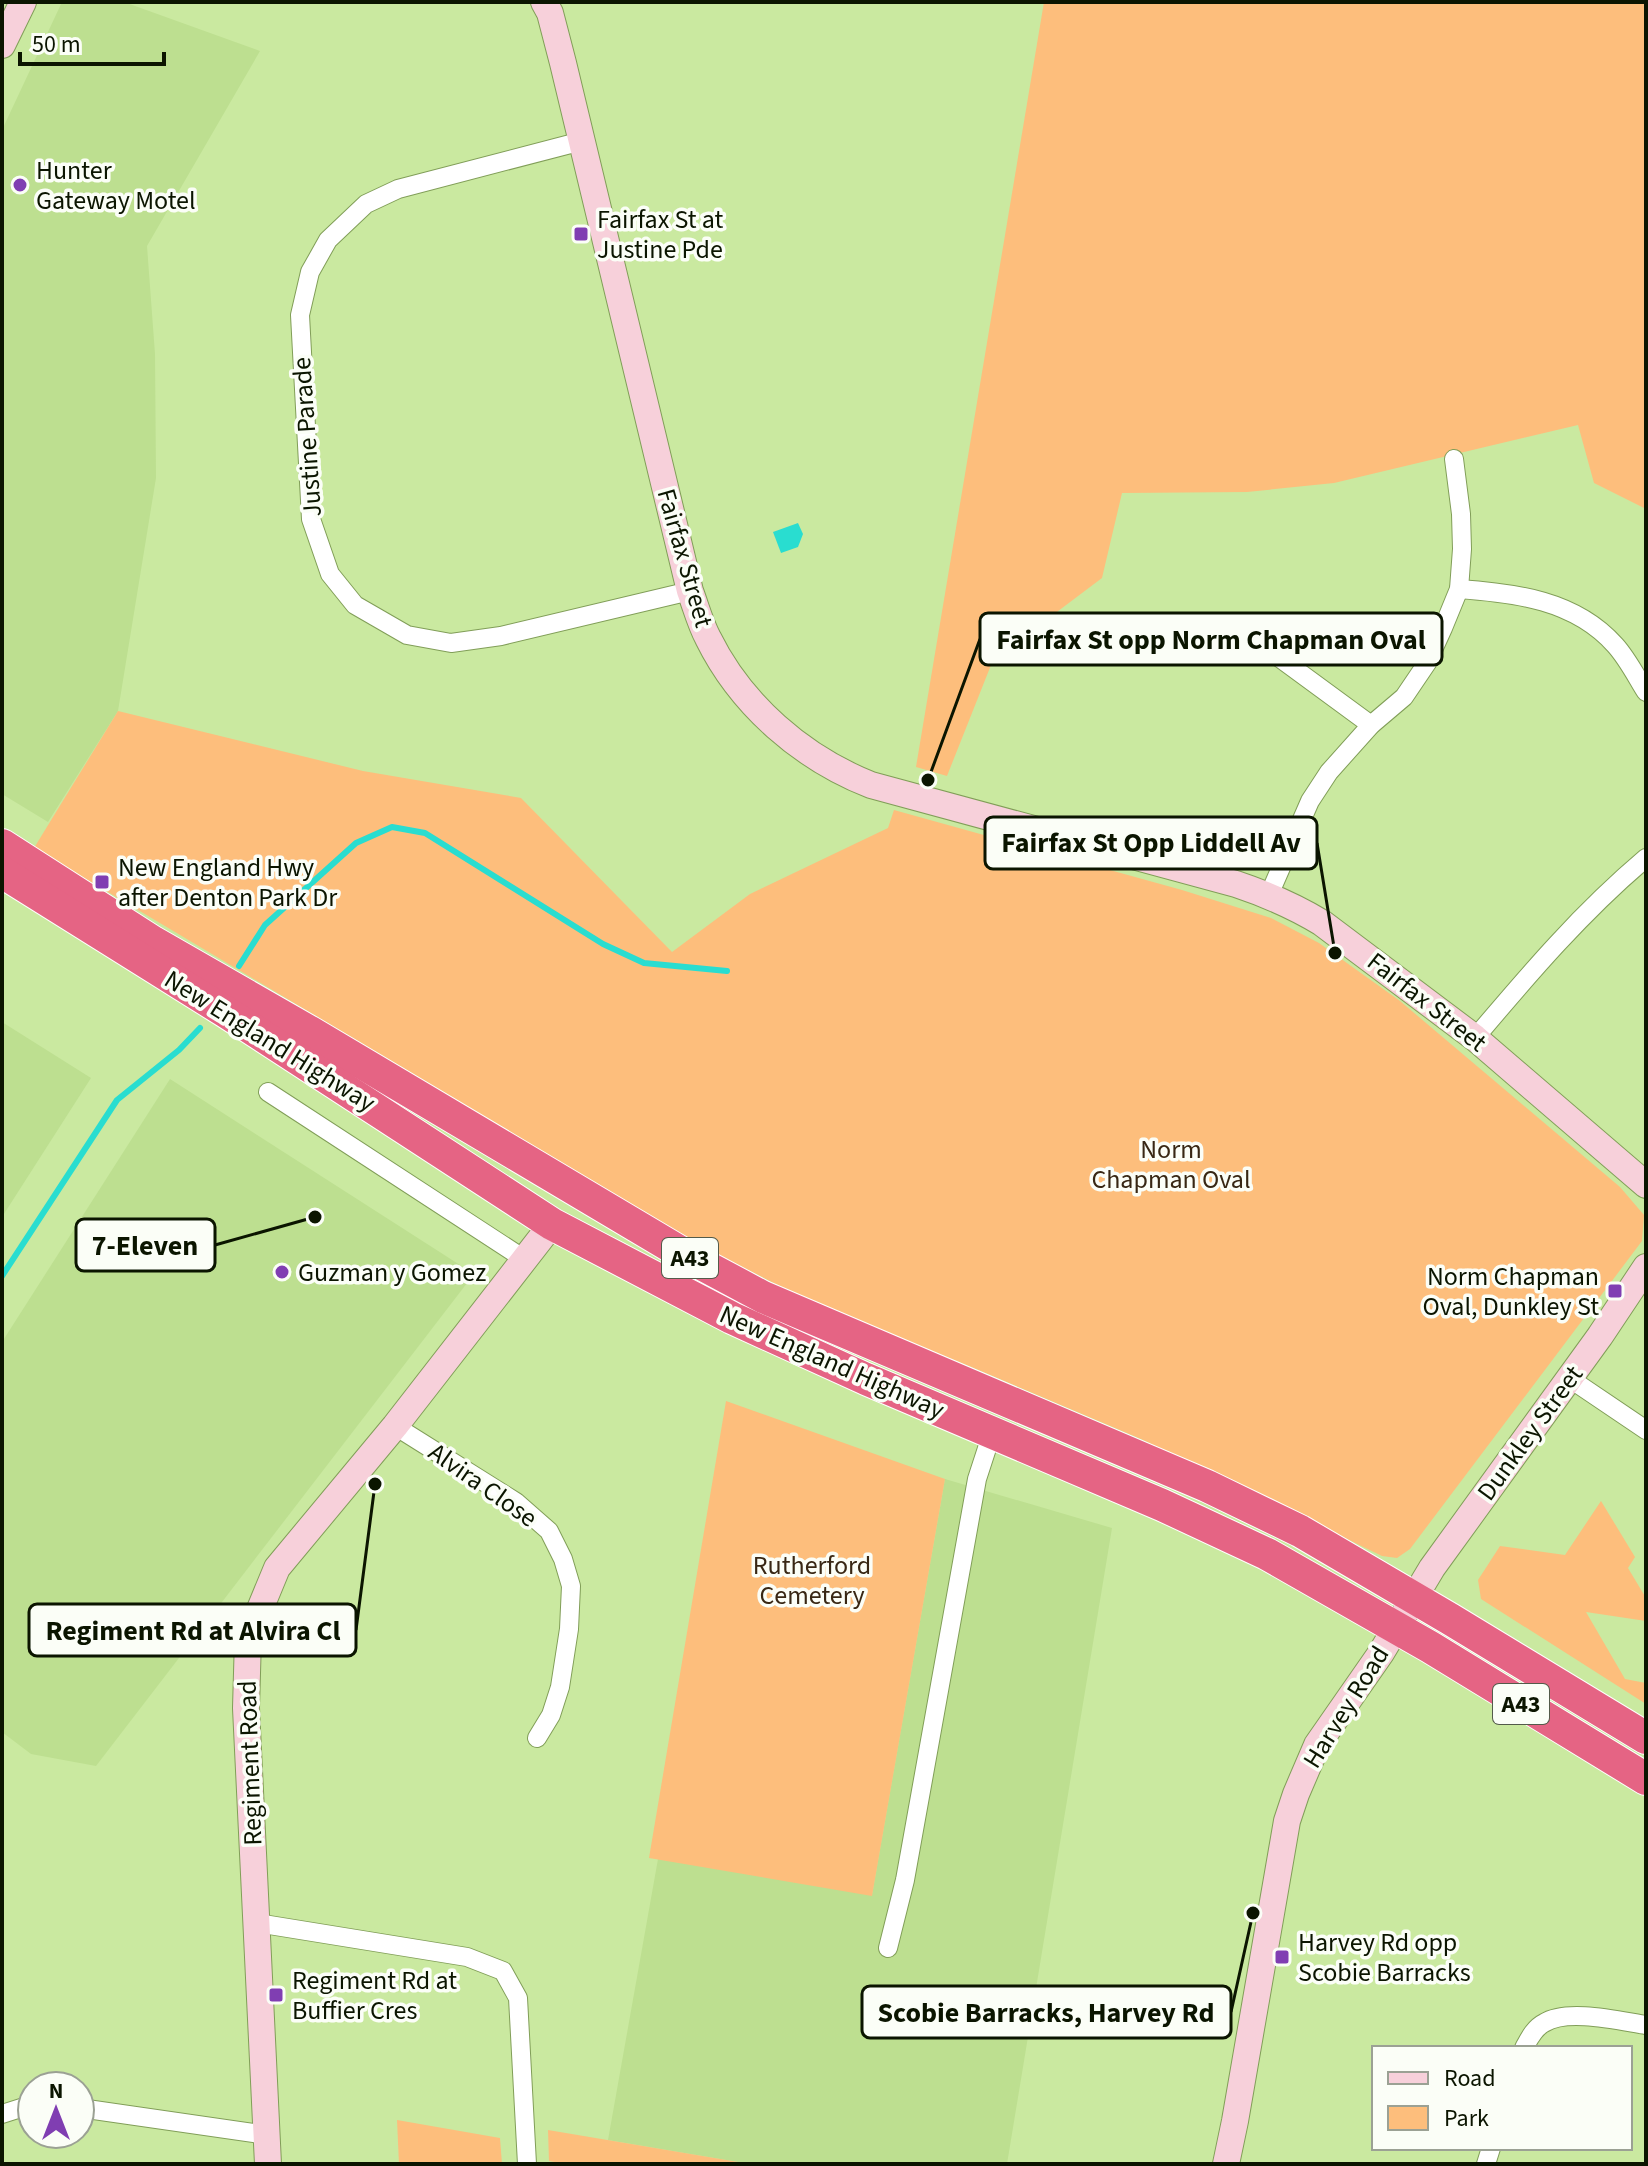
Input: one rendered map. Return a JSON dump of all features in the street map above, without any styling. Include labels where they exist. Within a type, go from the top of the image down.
[{"type":"highway","name":"New England Highway","points":[[2,845],[153,942],[692,1259],[763,1297],[1207,1486],[1300,1531],[1646,1738]]},
{"type":"highway","name":"New England Highway","points":[[2,872],[552,1224],[732,1318],[1162,1505],[1267,1554],[1646,1779]]},
{"type":"highway","points":[[450,1115],[478,1148],[547,1192],[554,1201],[557,1213],[552,1224]]},
{"type":"highway","points":[[992,1433],[1005,1425],[1046,1416]]},
{"type":"street","points":[[2,45],[23,2]]},
{"type":"street","name":"Fairfax Street","points":[[544,2],[550,13],[582,141],[690,591],[708,638],[745,694],[801,748],[847,776],[1236,884],[1269,895],[1322,923],[1475,1038],[1646,1185]]},
{"type":"street","name":"Justine Parade","points":[[582,141],[398,189],[366,204],[328,240],[310,272],[300,315],[311,519],[330,574],[355,605],[407,635],[451,643],[501,636],[690,591]]},
{"type":"street","points":[[1269,895],[1310,801],[1329,772],[1371,725],[1404,697],[1427,663],[1459,589],[1461,514],[1454,459]]},
{"type":"street","points":[[1459,589],[1491,591],[1559,605],[1591,623],[1615,645],[1646,692]]},
{"type":"street","points":[[1222,624],[1262,645],[1371,725]]},
{"type":"street","points":[[1475,1038],[1537,964],[1608,890],[1646,858]]},
{"type":"street","points":[[268,1092],[524,1259]]},
{"type":"street","name":"Regiment Road","points":[[268,2164],[246,1708],[248,1638],[277,1568],[395,1426],[552,1224]]},
{"type":"street","name":"Dunkley Street","points":[[1396,1628],[1432,1568],[1646,1267]]},
{"type":"street","points":[[1569,1378],[1646,1430]]},
{"type":"street","name":"Alvira Close","points":[[395,1426],[516,1502],[549,1531],[563,1559],[571,1586],[569,1629],[560,1687],[551,1715],[537,1738]]},
{"type":"street","points":[[888,1948],[905,1880],[977,1479],[992,1433]]},
{"type":"street","name":"Harvey Road","points":[[1226,2164],[1287,1821],[1317,1745],[1396,1628]]},
{"type":"street","points":[[257,1923],[467,1957],[503,1971],[518,1998],[527,2164]]},
{"type":"street","points":[[1525,2046],[1533,2032],[1544,2022],[1556,2018],[1587,2017],[1646,2025]]},
{"type":"street","points":[[96,2110],[267,2135]]},
{"type":"shaded area","points":[[62,2],[124,2],[260,51],[147,246],[155,354],[156,478],[118,711],[48,822],[2,794],[2,130]]},
{"type":"shaded area","points":[[2,1022],[91,1078],[2,1217]]},
{"type":"shaded area","points":[[170,1079],[474,1274],[96,1766],[31,1754],[2,1732],[2,1342]]},
{"type":"shaded area","points":[[945,1479],[1112,1528],[1007,2164],[750,2164],[608,2140],[658,1859],[872,1895]]},
{"type":"green space","points":[[1044,2],[1646,2],[1646,509],[1594,483],[1578,425],[1334,483],[1247,492],[1122,493],[1102,578],[993,660],[947,776],[916,767]]},
{"type":"green space","name":"Norm Chapman Oval","points":[[118,711],[363,771],[521,798],[672,952],[750,894],[888,828],[894,810],[1182,890],[1271,918],[1319,943],[1400,1001],[1620,1187],[1644,1215],[1642,1241],[1410,1549],[1397,1558],[1382,1556],[1141,1439],[815,1304],[707,1249],[34,848]]},
{"type":"green space","name":"Rutherford Cemetery","points":[[726,1401],[945,1479],[872,1896],[649,1858]]},
{"type":"green space","points":[[1601,1501],[1635,1557],[1628,1568],[1646,1598],[1646,1621],[1586,1612],[1625,1679],[1646,1683],[1646,1704],[1481,1599],[1478,1580],[1500,1546],[1565,1555]]},
{"type":"green space","points":[[397,2120],[500,2138],[502,2164],[399,2164]]},
{"type":"green space","points":[[548,2130],[750,2164],[565,2164],[549,2161]]},
{"type":"water","points":[[798,523],[803,534],[798,547],[781,553],[773,532]]},
{"type":"waterway","points":[[239,966],[265,925],[356,843],[392,827],[425,833],[603,944],[644,963],[727,971]]},
{"type":"waterway","points":[[2,1276],[117,1100],[179,1050],[200,1028]]},
{"type":"place","name":"Hunter Gateway Motel","points":[[20,185]]},
{"type":"place","name":"Fairfax St at Justine Pde","points":[[581,234]]},
{"type":"place","name":"Fairfax St opp Norm Chapman Oval","points":[[928,780]]},
{"type":"place","name":"New England Hwy after Denton Park Dr","points":[[102,882]]},
{"type":"place","name":"Fairfax St Opp Liddell Av","points":[[1335,953]]},
{"type":"place","name":"7-Eleven","points":[[315,1217]]},
{"type":"place","name":"Guzman y Gomez","points":[[282,1272]]},
{"type":"place","name":"Norm Chapman Oval, Dunkley St","points":[[1615,1291]]},
{"type":"place","name":"Regiment Rd at Alvira Cl","points":[[375,1484]]},
{"type":"place","name":"Scobie Barracks, Harvey Rd","points":[[1253,1913]]},
{"type":"place","name":"Harvey Rd opp Scobie Barracks","points":[[1282,1957]]},
{"type":"place","name":"Regiment Rd at Buffier Cres","points":[[276,1995]]}]
